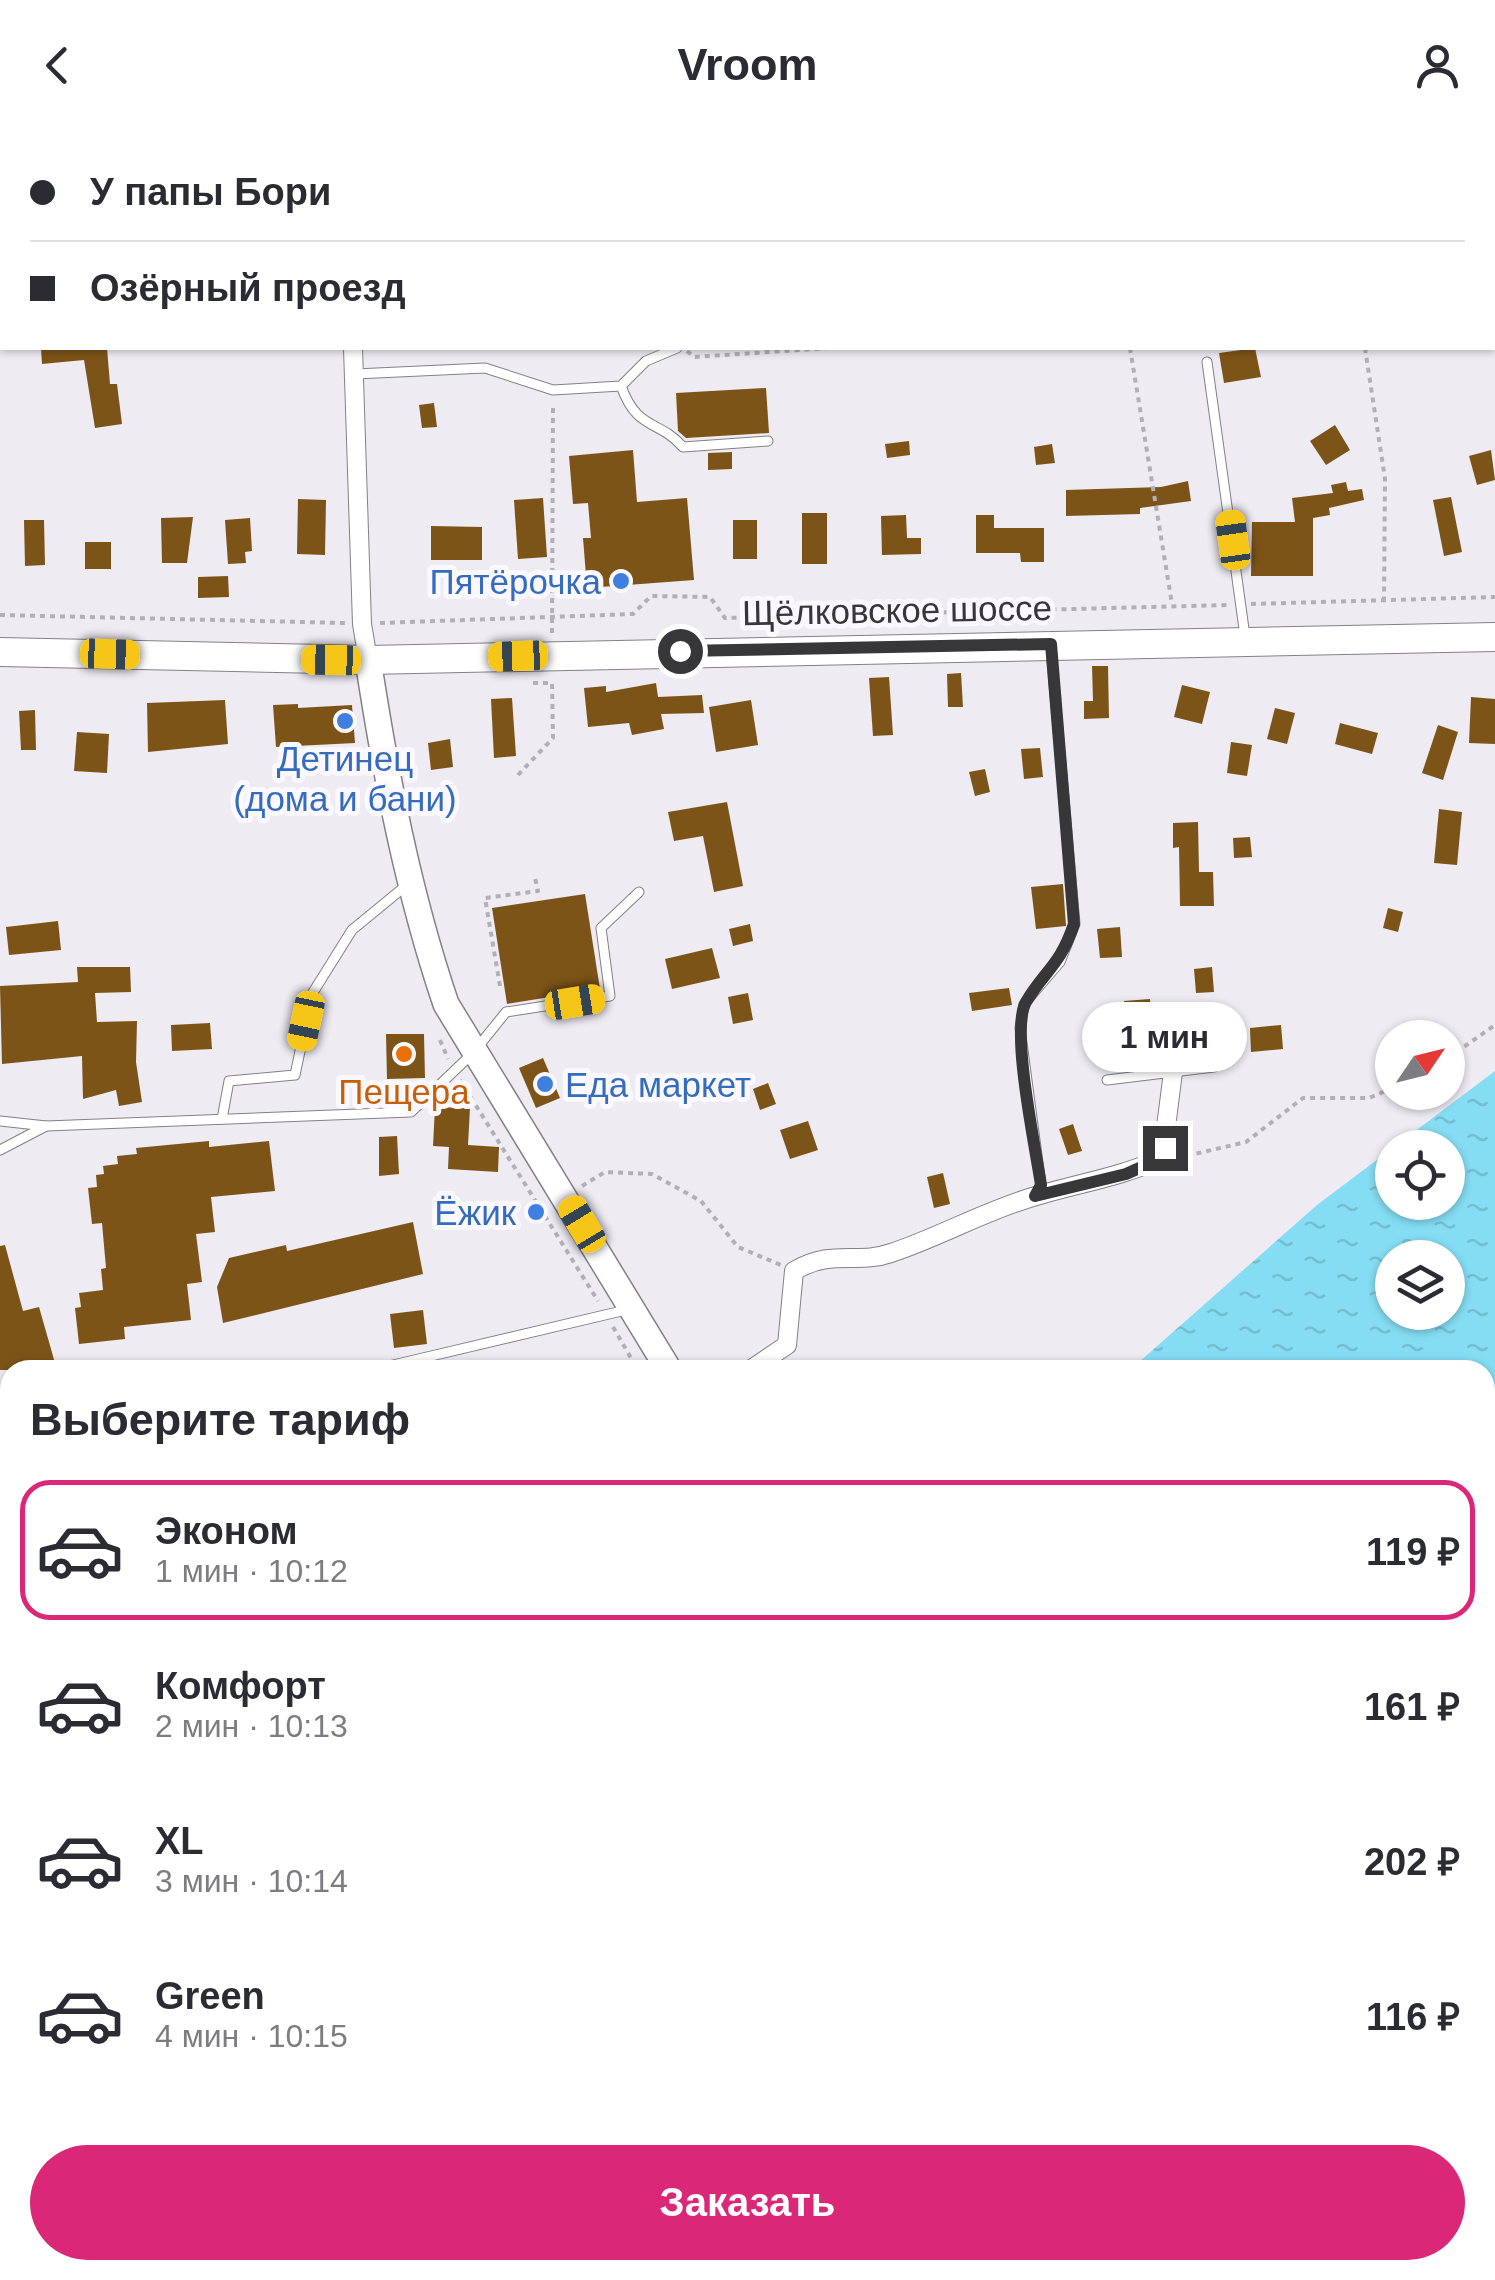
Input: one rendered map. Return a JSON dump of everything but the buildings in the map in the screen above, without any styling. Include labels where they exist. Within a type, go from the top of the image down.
[{"type":"main road","name":"Щёлковское шоссе","points":[[0,652],[368,660],[1495,638]]},
{"type":"main road","points":[[368,660],[410,882],[446,1004],[664,1360]]},
{"type":"street","points":[[353,350],[362,624],[368,660]]},
{"type":"street","points":[[765,1360],[787,1345],[794,1271],[835,1255],[887,1255],[1035,1196],[1126,1174],[1162,1158],[1173,1072]]},
{"type":"lane","points":[[355,374],[485,368],[554,390],[621,386],[646,361],[675,350]]},
{"type":"lane","points":[[1207,362],[1246,640]]},
{"type":"lane","points":[[621,386],[630,411],[652,428],[672,434],[683,448],[768,442]]},
{"type":"lane","points":[[1035,1196],[1041,1185],[1026,1089],[1022,1016],[1024,1004],[1060,962],[1074,924],[1051,644]]},
{"type":"lane","points":[[222,1119],[228,1081],[295,1075],[312,994],[352,930],[410,882]]},
{"type":"lane","points":[[0,1121],[46,1126],[411,1112],[473,1053],[506,1012],[610,996],[601,928],[638,892]]},
{"type":"lane","points":[[1107,1080],[1214,1067]]},
{"type":"lane","points":[[0,1150],[46,1126]]},
{"type":"lane","points":[[414,1360],[633,1309]]},
{"type":"path","points":[[683,350],[694,357],[800,350]]},
{"type":"path","points":[[1130,350],[1172,606]]},
{"type":"path","points":[[1365,350],[1385,480],[1384,600]]},
{"type":"path","points":[[552,633],[554,390]]},
{"type":"path","points":[[0,616],[362,624],[633,614],[651,596],[710,596],[725,618],[1495,597]]},
{"type":"path","points":[[518,775],[553,738],[552,683],[533,683]]},
{"type":"path","points":[[500,986],[485,898],[538,890],[536,878]]},
{"type":"path","points":[[1465,1046],[1495,1025]]},
{"type":"path","points":[[436,1028],[454,1071],[632,1360]]},
{"type":"path","points":[[1162,1158],[1193,1157],[1246,1142],[1303,1098],[1375,1095]]},
{"type":"path","points":[[564,1196],[605,1172],[652,1174],[701,1200],[738,1248],[794,1271]]},
{"type":"water","points":[[1495,1071],[1495,1360],[1141,1360],[1317,1205],[1375,1162],[1375,1220],[1465,1220],[1465,1130],[1417,1130],[1443,1110],[1465,1110],[1465,1094]]},
{"type":"place","name":"Пятёрочка","points":[[621,581]]},
{"type":"place","name":"Детинец (дома и бани)","points":[[345,721]]},
{"type":"place","name":"Пещера","points":[[404,1054]]},
{"type":"place","name":"Еда маркет","points":[[545,1084]]},
{"type":"place","name":"Ёжик","points":[[536,1212]]},
{"type":"route","points":[[680,651],[1051,644],[1060,792],[1072,872],[1074,924],[1060,962],[1024,1004],[1020,1028],[1041,1185],[1035,1196],[1126,1174],[1162,1158],[1165,1148]]}]
